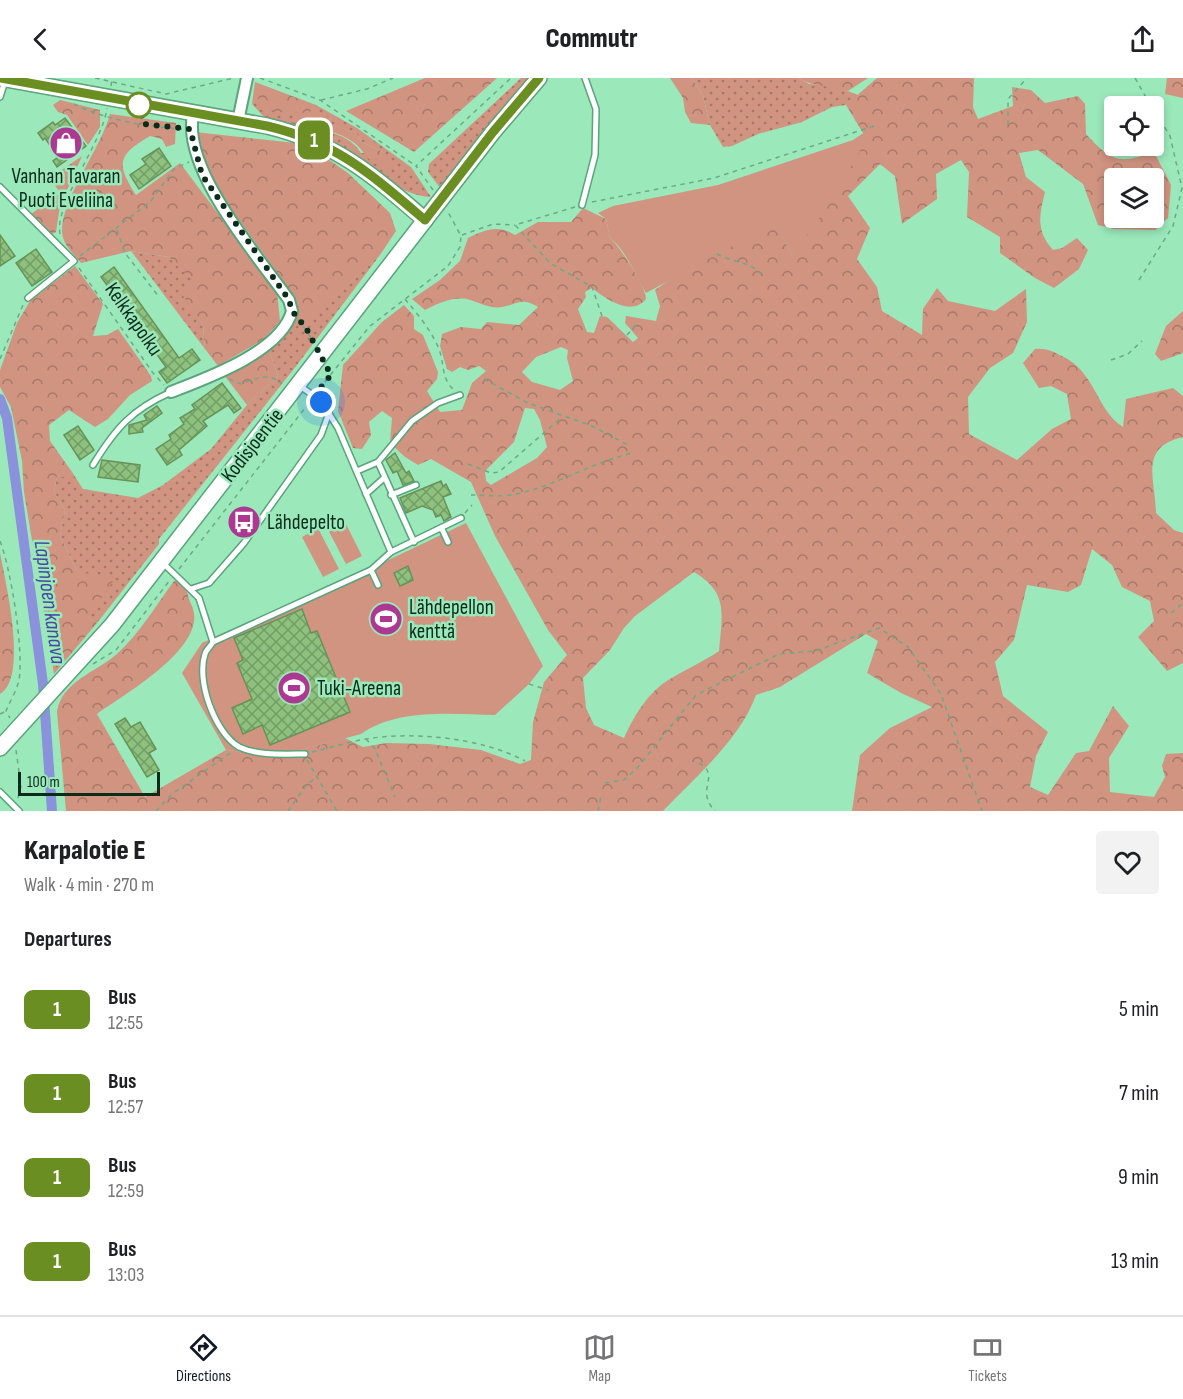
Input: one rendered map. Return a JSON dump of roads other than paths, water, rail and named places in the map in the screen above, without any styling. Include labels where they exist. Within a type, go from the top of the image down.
[{"type":"street","points":[[238,121],[247,78]]},
{"type":"street","name":"Kodisjoentie","points":[[8,747],[28,720],[162,562],[493,132],[539,78]]},
{"type":"street","points":[[3,79],[108,99],[192,122],[238,121],[286,131],[328,146],[382,183],[425,220]]},
{"type":"street","points":[[171,392],[217,374],[271,340],[290,321],[292,311],[289,300],[212,190],[196,158],[192,122]]},
{"type":"lane","points":[[582,205],[595,155],[596,121],[596,109],[585,78]]},
{"type":"lane","points":[[0,97],[3,79]]},
{"type":"lane","points":[[0,187],[74,261],[28,298]]},
{"type":"lane","points":[[295,389],[313,397],[329,413],[357,471],[391,552]]},
{"type":"lane","points":[[93,465],[108,441],[130,417],[145,404],[171,392]]},
{"type":"lane","points":[[357,471],[378,462],[412,421],[438,403],[460,395]]},
{"type":"lane","points":[[191,589],[209,583],[244,543],[321,435],[329,413]]},
{"type":"lane","points":[[378,462],[414,542]]},
{"type":"lane","points":[[366,494],[384,478]]},
{"type":"lane","points":[[392,495],[416,485]]},
{"type":"lane","points":[[305,754],[275,753],[239,747],[223,733],[208,703],[205,654],[213,642],[371,570],[391,552],[461,518]]},
{"type":"lane","points":[[442,529],[448,542]]},
{"type":"lane","points":[[162,562],[176,573],[199,598],[213,642]]},
{"type":"lane","points":[[371,570],[378,585]]},
{"type":"lane","points":[[0,792],[18,809]]},
{"type":"waterway","name":"Lapinjoen kanava","points":[[0,399],[7,418],[43,684],[52,811]]},
{"type":"place","name":"Vanhan Tavaran Puoti Eveliina","points":[[66,143]]},
{"type":"place","name":"Lähdepelto","points":[[244,522]]},
{"type":"place","name":"Lähdepellon kenttä","points":[[386,619]]},
{"type":"place","name":"Tuki-Areena","points":[[294,688]]}]
